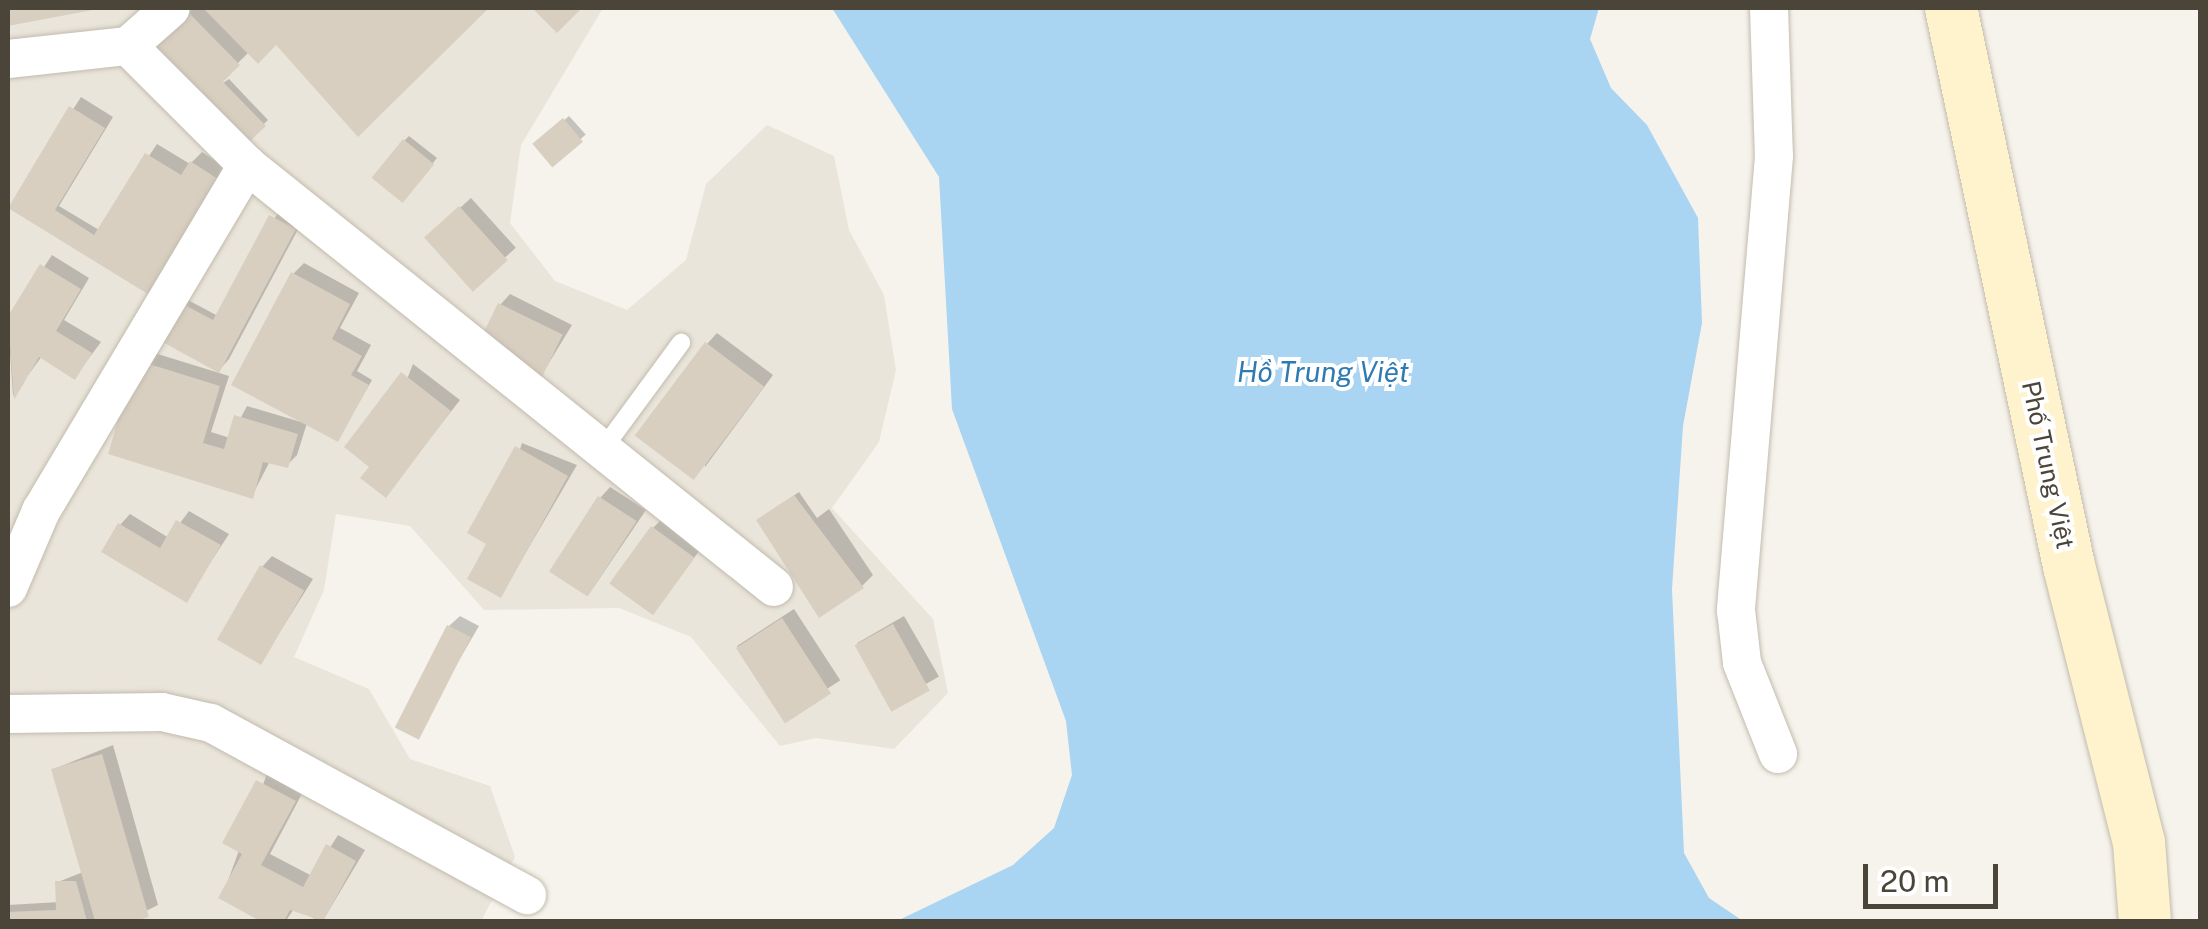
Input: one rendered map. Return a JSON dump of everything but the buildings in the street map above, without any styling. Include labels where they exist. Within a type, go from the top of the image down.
[{"type":"street","points":[[1770,8],[1771,212],[1736,610],[1742,663],[1778,754]]},
{"type":"street","name":"Phố Trung Việt","points":[[1951,8],[2069,566],[2139,842],[2145,922]]},
{"type":"street","points":[[8,59],[128,46],[167,9]]},
{"type":"street","points":[[128,46],[247,165],[774,587]]},
{"type":"street","points":[[8,588],[41,511],[247,165]]},
{"type":"street","points":[[8,714],[162,712],[211,723],[527,895]]},
{"type":"lane","points":[[603,449],[681,343]]},
{"type":"shaded area","points":[[8,8],[603,8],[521,145],[510,223],[555,281],[627,310],[686,260],[706,184],[767,125],[834,156],[849,230],[884,295],[896,370],[879,442],[832,508],[933,619],[948,693],[894,749],[816,738],[780,746],[691,637],[619,608],[484,610],[410,526],[336,514],[324,590],[294,657],[369,689],[410,759],[490,786],[515,857],[481,921],[8,921]]},
{"type":"water","name":"Hồ Trung Việt","points":[[832,8],[1599,8],[1590,39],[1611,88],[1647,125],[1698,218],[1702,323],[1683,426],[1672,589],[1684,853],[1709,898],[1743,921],[897,921],[1013,865],[1054,828],[1072,775],[1066,721],[952,409],[939,177]]}]
